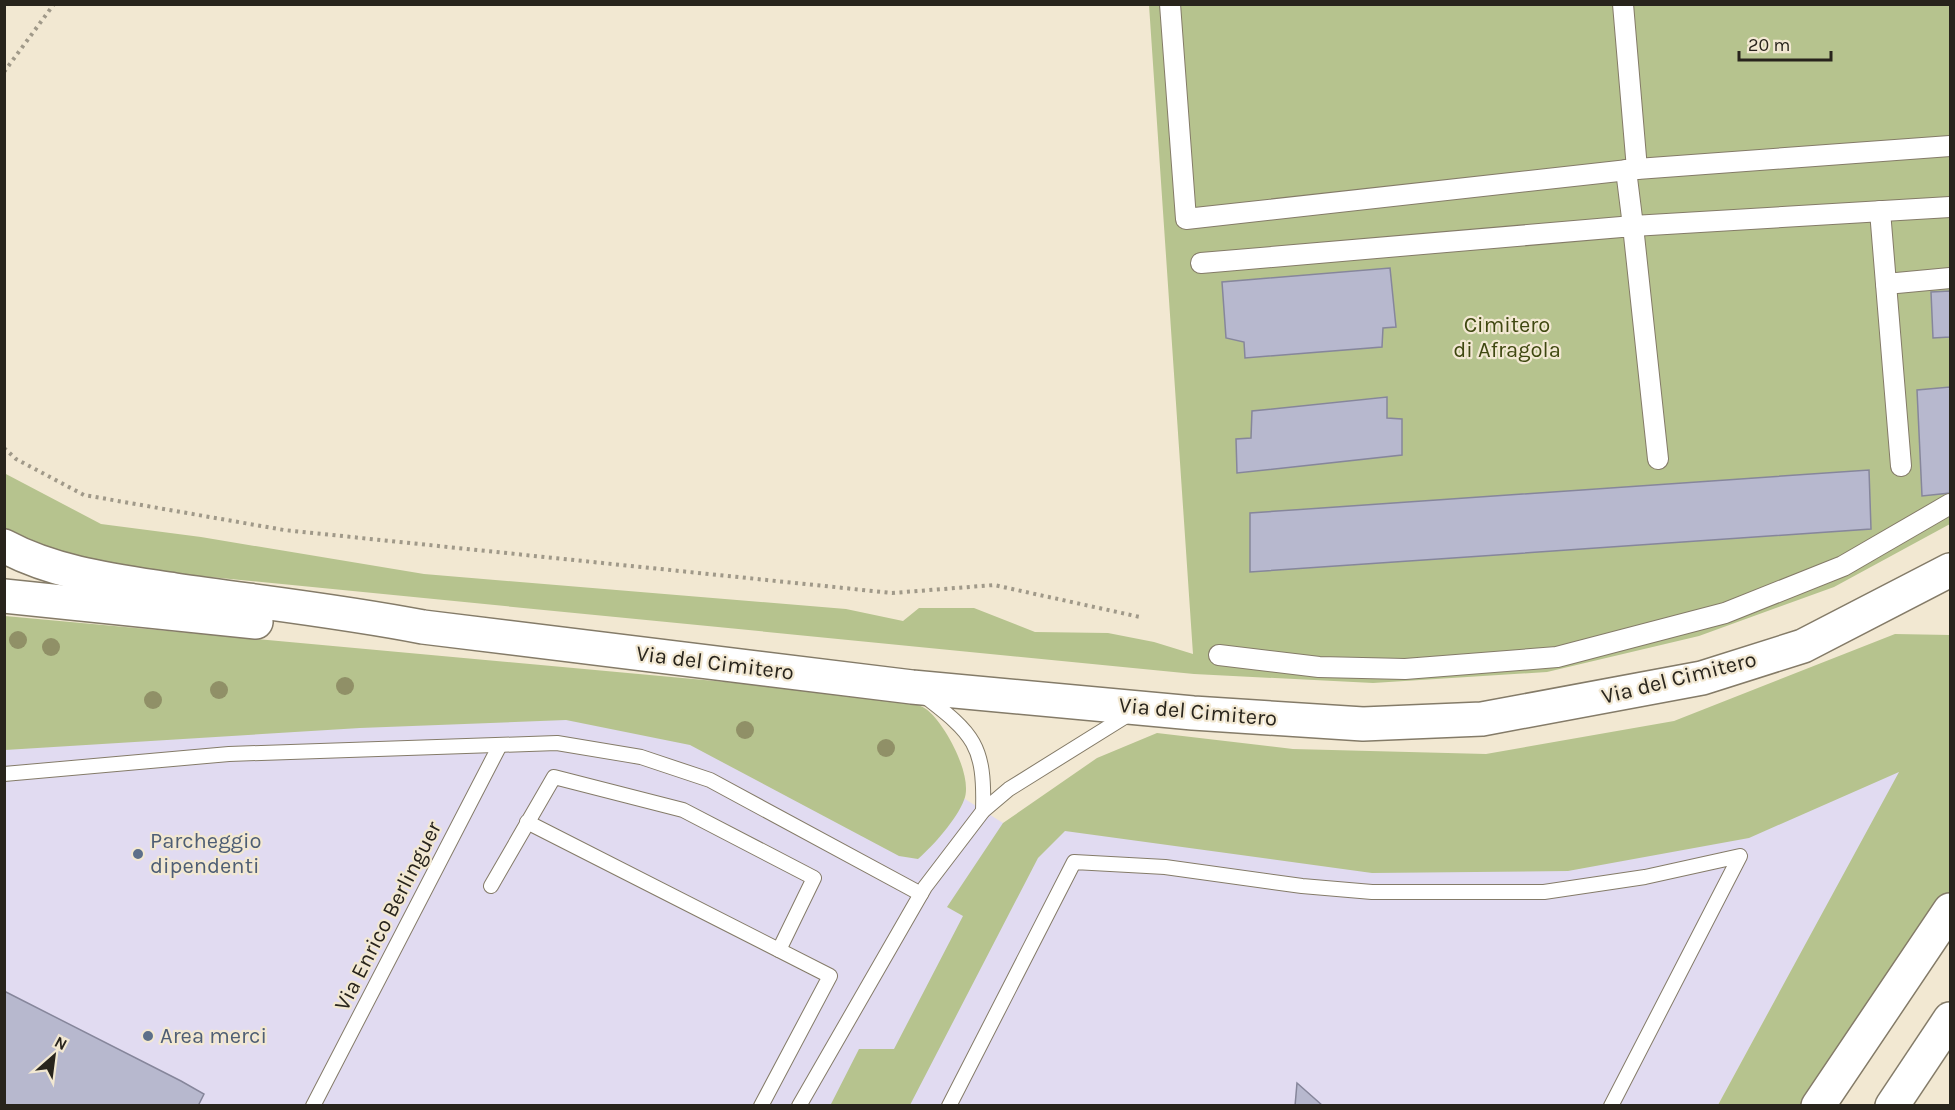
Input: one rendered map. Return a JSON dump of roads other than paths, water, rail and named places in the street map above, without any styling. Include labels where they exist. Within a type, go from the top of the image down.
[{"type":"main road","points":[[4,546],[27,558],[104,579],[344,612],[423,627]]},
{"type":"main road","name":"Via del Cimitero","points":[[423,627],[912,687],[1139,708],[1363,724],[1482,719],[1603,698],[1724,671],[1803,646],[1950,570]]},
{"type":"main road","points":[[4,596],[246,622],[423,627]]},
{"type":"main road","points":[[1818,1106],[1950,910]]},
{"type":"main road","points":[[1892,1106],[1950,1019]]},
{"type":"street","points":[[1170,4],[1186,219],[1631,169],[1950,146]]},
{"type":"street","points":[[1623,4],[1633,226],[1658,459]]},
{"type":"street","points":[[1201,263],[1633,226],[1950,207]]},
{"type":"street","points":[[1880,211],[1901,466]]},
{"type":"street","points":[[1886,284],[1950,278]]},
{"type":"street","points":[[1219,655],[1319,667],[1405,669],[1557,657],[1725,613],[1843,566],[1950,504]]},
{"type":"lane","points":[[912,687],[963,727],[978,753],[984,777],[983,811]]},
{"type":"lane","points":[[799,1106],[921,894],[983,811],[1009,789],[1139,708]]},
{"type":"lane","points":[[4,774],[229,754],[557,743],[641,757],[710,780],[921,894]]},
{"type":"lane","name":"Via Enrico Berlinguer","points":[[313,1106],[500,745]]},
{"type":"lane","points":[[491,886],[554,777],[683,810],[814,878],[779,950]]},
{"type":"lane","points":[[527,822],[830,976],[761,1106]]},
{"type":"lane","points":[[949,1106],[1074,862],[1165,867],[1302,886],[1372,892],[1544,892],[1645,877],[1740,856],[1611,1106]]},
{"type":"lane","points":[[809,1106],[813,1084]]},
{"type":"place","name":"Parcheggio dipendenti","points":[[138,854]]},
{"type":"place","name":"Area merci","points":[[148,1036]]},
{"type":"park label","name":"Cimitero di Afragola","points":[[1507,338]]}]
